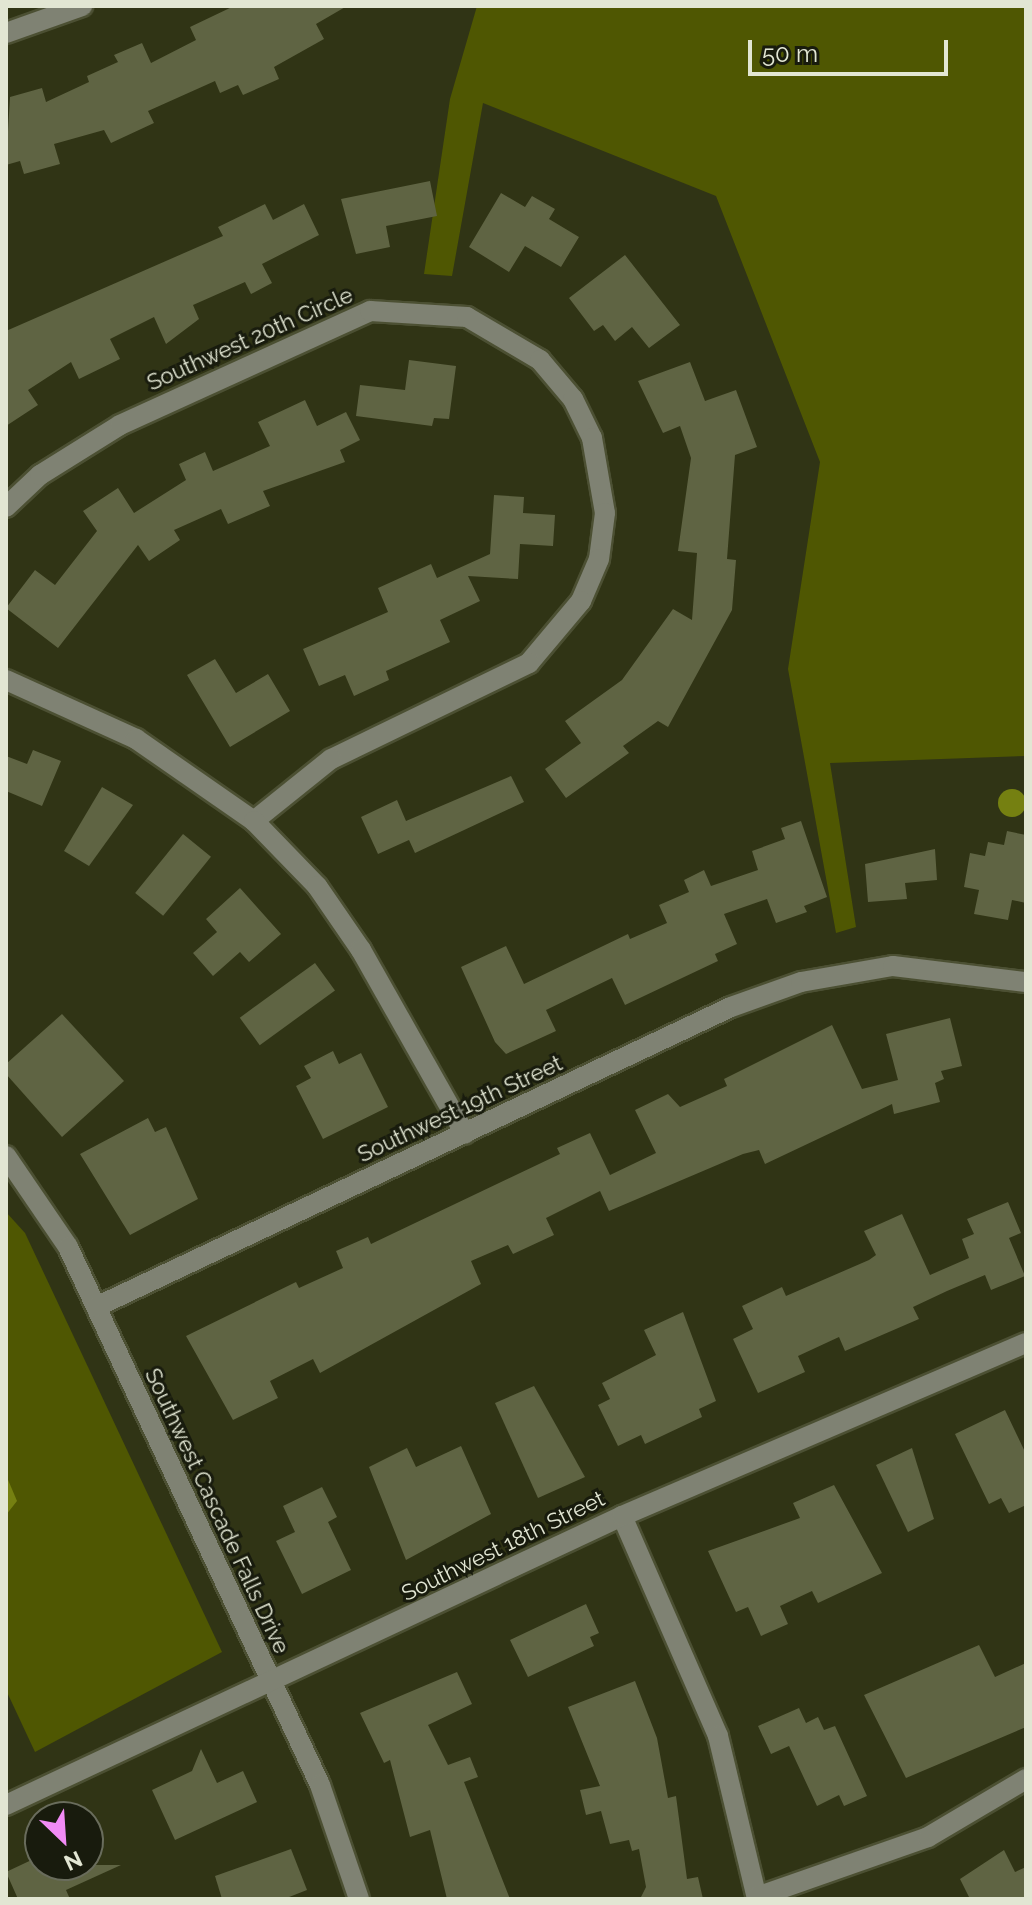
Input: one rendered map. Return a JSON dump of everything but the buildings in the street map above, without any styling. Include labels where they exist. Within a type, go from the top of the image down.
[{"type":"street","points":[[6,33],[82,6]]},
{"type":"street","name":"Southwest 20th Circle","points":[[6,507],[40,475],[120,425],[370,311],[467,317],[540,360],[573,399],[592,438],[605,513],[599,559],[581,601],[529,663],[331,759],[254,821]]},
{"type":"street","points":[[6,680],[136,739],[254,821],[317,886],[369,962],[465,1134]]},
{"type":"street","name":"Southwest 19th Street","points":[[96,1307],[731,1007],[851,969],[964,970],[1026,982]]},
{"type":"street","name":"Southwest Cascade Falls Drive","points":[[6,1156],[68,1247],[338,1826],[359,1899]]},
{"type":"street","name":"Southwest 18th Street","points":[[6,1805],[271,1684],[622,1516],[1026,1343]]},
{"type":"street","points":[[622,1516],[718,1736],[757,1898],[928,1837],[1026,1779]]},
{"type":"shaded area","points":[[477,6],[1026,6],[1026,756],[830,763],[856,927],[836,933],[788,669],[820,462],[716,196],[483,103],[452,276],[424,274],[450,99]]},
{"type":"shaded area","points":[[1012,789],[1022,793],[1026,803],[1022,813],[1012,817],[1002,813],[998,803],[1002,793]]},
{"type":"shaded area","points":[[6,1212],[25,1233],[222,1652],[35,1752],[6,1690]]},
{"type":"shaded area","points":[[6,1475],[17,1501],[6,1515]]}]
